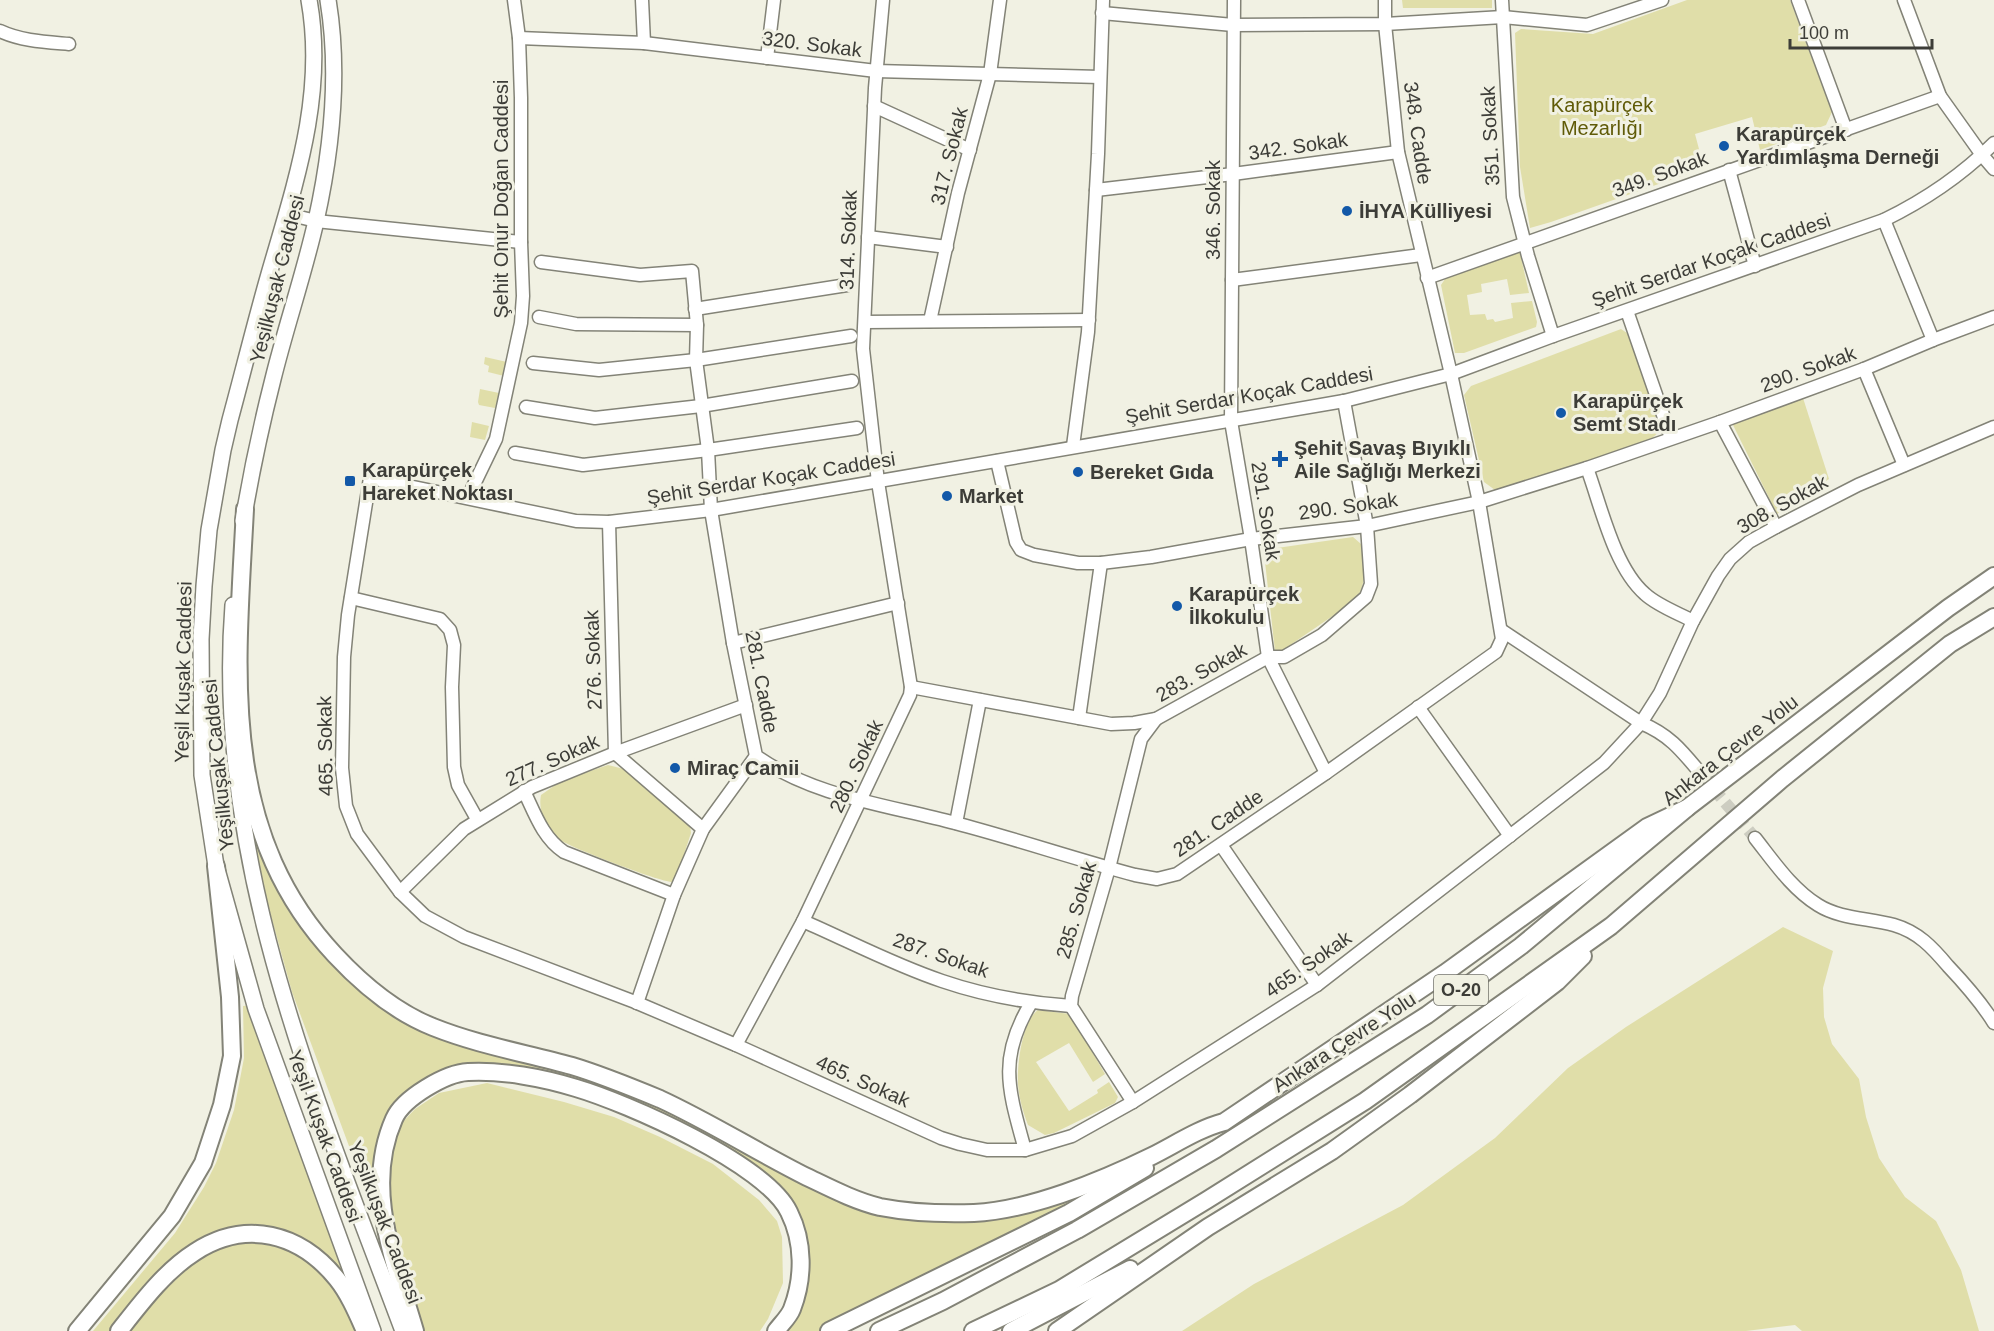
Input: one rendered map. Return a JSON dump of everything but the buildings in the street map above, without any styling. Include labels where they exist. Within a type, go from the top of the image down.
[{"type":"highway","points":[[245,509],[239,635],[240,722],[245,766],[261,830],[283,882],[306,919],[349,970],[386,1001],[430,1026],[485,1045],[573,1067],[630,1086],[694,1115],[767,1157],[830,1188],[878,1206],[925,1213],[977,1212],[1031,1202],[1088,1184],[1150,1157],[1206,1127],[1224,1122]]},
{"type":"highway","name":"Ankara Çevre Yolu","points":[[879,1331],[943,1301],[1077,1230],[1216,1149],[1407,1028],[1521,946],[1687,808],[1948,608],[1994,576]]},
{"type":"highway","name":"O-20","points":[[973,1331],[1059,1290],[1365,1101],[1611,926],[1782,779],[1950,644],[1994,617]]},
{"type":"highway","points":[[829,1331],[1069,1213],[1224,1122],[1446,974],[1647,827],[1687,808]]},
{"type":"highway","points":[[77,1331],[172,1216],[203,1163],[222,1105],[232,1056],[230,997],[216,866]]},
{"type":"highway","points":[[1057,1331],[1208,1227],[1332,1151],[1410,1095],[1557,982],[1611,926]]},
{"type":"highway","points":[[415,1331],[386,1227],[380,1192],[385,1144],[395,1116],[424,1089],[444,1078],[466,1072],[499,1072],[576,1088],[657,1119],[732,1160],[765,1182],[788,1210],[800,1243],[800,1281],[791,1311],[776,1331]]},
{"type":"highway","points":[[1011,1331],[1208,1227]]},
{"type":"highway","points":[[119,1331],[148,1296],[184,1260],[216,1241],[252,1234],[292,1242],[315,1256],[338,1280],[365,1331]]},
{"type":"main road","name":"Yeşil Kuşak Caddesi","points":[[309,0],[314,47],[312,99],[304,147],[223,450],[207,556],[201,639],[202,775],[216,866],[256,1009],[373,1331]]},
{"type":"main road","name":"Yeşilkuşak Caddesi","points":[[328,0],[333,40],[334,91],[330,128],[316,221],[270,388],[245,509],[235,577],[230,653],[232,734],[251,873],[270,950],[315,1096],[403,1331]]},
{"type":"street","name":"Şehit Onur Doğan Caddesi","points":[[468,497],[496,439],[521,323],[523,296],[521,99],[519,38],[514,0]]},
{"type":"street","points":[[642,0],[644,42]]},
{"type":"street","points":[[767,58],[774,0]]},
{"type":"street","name":"314. Sokak","points":[[878,482],[863,349],[874,106],[882,0]]},
{"type":"street","name":"317. Sokak","points":[[930,321],[946,247],[990,74],[1000,0]]},
{"type":"street","name":"346. Sokak","points":[[1231,421],[1234,0]]},
{"type":"street","name":"348. Cadde","points":[[1385,0],[1385,24],[1398,152],[1451,374]]},
{"type":"street","name":"351. Sokak","points":[[1502,0],[1514,197],[1524,242],[1552,336]]},
{"type":"street","points":[[1798,0],[1846,130]]},
{"type":"street","points":[[1904,0],[1940,96],[1994,169]]},
{"type":"street","points":[[1073,446],[1089,320],[1102,6],[1233,25],[1385,24],[1503,17],[1587,25],[1655,1]]},
{"type":"street","points":[[0,31],[41,42],[69,44]]},
{"type":"street","name":"320. Sokak","points":[[519,38],[644,42],[876,71],[1100,77]]},
{"type":"street","name":"349. Sokak","points":[[1427,278],[1940,96]]},
{"type":"street","points":[[874,106],[970,150]]},
{"type":"street","name":"Şehit Serdar Koçak Caddesi","points":[[370,478],[468,497],[562,520],[609,522],[711,510],[1344,401],[1451,374],[1552,336],[1884,220],[1929,196],[1994,143]]},
{"type":"street","name":"342. Sokak","points":[[1096,190],[1398,152]]},
{"type":"street","points":[[1729,170],[1755,266]]},
{"type":"street","points":[[287,214],[316,221],[521,242]]},
{"type":"street","points":[[1884,220],[1933,340]]},
{"type":"street","points":[[868,237],[946,247]]},
{"type":"street","points":[[1232,280],[1421,255]]},
{"type":"street","name":"281. Cadde","points":[[541,262],[640,275],[692,271],[697,325],[696,360],[708,450],[711,510],[756,756],[812,785],[861,801],[956,823],[1109,868],[1144,877],[1157,879],[1167,877],[1188,868],[1496,652],[1502,639],[1502,630]]},
{"type":"street","points":[[695,309],[847,285]]},
{"type":"street","points":[[1627,310],[1671,438]]},
{"type":"street","points":[[539,316],[576,324],[697,325]]},
{"type":"street","name":"290. Sokak","points":[[997,461],[1016,542],[1021,550],[1034,555],[1078,563],[1151,558],[1251,539],[1367,526],[1479,502],[1587,468],[1719,422],[1864,369],[1994,317]]},
{"type":"street","points":[[865,322],[1089,320]]},
{"type":"street","points":[[533,363],[599,370],[696,360],[851,336]]},
{"type":"street","points":[[1864,369],[1904,465]]},
{"type":"street","points":[[1451,374],[1479,502],[1502,630],[1641,723],[1659,730],[1671,739],[1702,775]]},
{"type":"street","points":[[526,407],[595,418],[701,406],[852,381]]},
{"type":"street","name":"283. Sokak","points":[[910,687],[1120,725],[1156,719],[1268,657],[1284,657],[1322,635],[1366,597],[1371,584],[1367,526],[1344,401]]},
{"type":"street","name":"291. Sokak","points":[[1231,421],[1268,657],[1326,773]]},
{"type":"street","points":[[1719,422],[1776,527]]},
{"type":"street","name":"308. Sokak","points":[[1641,723],[1660,693],[1718,576],[1730,559],[1749,542],[1858,485],[1994,427]]},
{"type":"street","points":[[515,453],[583,465],[708,450],[857,428]]},
{"type":"street","points":[[1587,468],[1616,548],[1635,583],[1645,595],[1694,621]]},
{"type":"street","name":"465. Sokak","points":[[370,478],[344,657],[342,768],[346,806],[357,834],[400,892],[425,916],[464,937],[637,1003],[941,1138],[987,1150],[1025,1150],[1072,1136],[1133,1102],[1317,985],[1604,763],[1641,723]]},
{"type":"street","name":"280. Sokak","points":[[736,1045],[803,921],[906,706],[910,687],[878,482]]},
{"type":"street","name":"276. Sokak","points":[[609,522],[615,753]]},
{"type":"street","points":[[1079,718],[1101,563]]},
{"type":"street","points":[[351,598],[440,619],[453,636],[454,767],[458,785],[477,819]]},
{"type":"street","points":[[734,643],[898,603]]},
{"type":"street","points":[[956,823],[980,700]]},
{"type":"street","name":"277. Sokak","points":[[400,892],[448,843],[477,819],[524,791],[615,753],[746,705]]},
{"type":"street","points":[[1418,706],[1510,836]]},
{"type":"street","name":"285. Sokak","points":[[1071,1006],[1071,996],[1109,868],[1141,739],[1156,719]]},
{"type":"street","points":[[1120,725],[1141,739]]},
{"type":"street","points":[[615,753],[702,829]]},
{"type":"street","points":[[637,1003],[674,895],[702,829],[756,756]]},
{"type":"street","points":[[524,791],[545,833],[564,852],[674,895]]},
{"type":"street","points":[[1755,838],[1793,885],[1820,907],[1842,915],[1894,925],[1919,936],[1970,988],[1994,1023]]},
{"type":"street","points":[[1221,845],[1317,985]]},
{"type":"street","name":"287. Sokak","points":[[803,921],[939,980],[1031,1003],[1071,1006]]},
{"type":"street","points":[[1025,1150],[1013,1106],[1009,1068],[1013,1039],[1031,1003]]},
{"type":"street","points":[[1071,1006],[1133,1102]]},
{"type":"green space","points":[[1402,0],[1492,0],[1492,8],[1403,8]]},
{"type":"green space","name":"Karapürçek Mezarlığı","points":[[1687,0],[1790,0],[1832,112],[1826,125],[1760,150],[1752,117],[1695,134],[1704,168],[1530,228],[1520,167],[1515,33],[1521,29],[1593,34]]},
{"type":"green space","points":[[1517,252],[1520,253],[1529,293],[1510,295],[1507,279],[1481,284],[1482,292],[1467,295],[1470,315],[1485,314],[1487,320],[1493,319],[1495,322],[1513,318],[1511,303],[1532,301],[1536,327],[1464,353],[1455,353],[1441,285],[1447,276]]},
{"type":"green space","name":"Karapürçek Semt Stadı","points":[[1621,329],[1630,335],[1660,431],[1649,441],[1495,490],[1484,482],[1464,395],[1471,386]]},
{"type":"green space","points":[[485,357],[507,362],[504,376],[488,372],[489,366],[484,364]]},
{"type":"green space","points":[[480,389],[499,393],[495,408],[479,405]]},
{"type":"green space","points":[[1803,398],[1829,479],[1777,514],[1732,423]]},
{"type":"green space","points":[[472,422],[489,426],[485,440],[470,437]]},
{"type":"green space","points":[[1353,537],[1361,544],[1364,566],[1364,579],[1356,600],[1280,652],[1275,651],[1264,553],[1270,549]]},
{"type":"green space","points":[[608,765],[624,769],[690,825],[691,833],[676,879],[672,882],[632,870],[575,847],[555,837],[548,828],[541,812],[541,795],[561,781]]},
{"type":"green space","points":[[261,836],[293,912],[393,1012],[640,1092],[771,1162],[911,1215],[1078,1195],[1081,1203],[822,1331],[786,1331],[802,1223],[790,1199],[774,1182],[663,1115],[465,1067],[392,1114],[377,1189],[366,1192],[292,992],[266,898],[253,838]]},
{"type":"green space","points":[[1783,927],[1833,951],[1823,988],[1824,1017],[1832,1044],[1859,1079],[1866,1117],[1879,1158],[1905,1197],[1936,1221],[1961,1270],[1979,1331],[1802,1331],[1795,1325],[1746,1331],[1182,1331],[1254,1284],[1403,1205],[1495,1138],[1568,1068],[1626,1027]]},
{"type":"green space","points":[[253,1005],[350,1274],[341,1276],[335,1266],[317,1249],[297,1238],[275,1232],[239,1228],[126,1309],[110,1331],[93,1331],[175,1233],[216,1163],[234,1110],[244,1058],[243,1006]]},
{"type":"green space","points":[[1038,1010],[1070,1014],[1105,1074],[1093,1082],[1069,1043],[1036,1062],[1069,1111],[1098,1093],[1097,1090],[1109,1082],[1118,1097],[1115,1103],[1054,1133],[1045,1135],[1028,1125],[1018,1084],[1018,1066],[1024,1033]]},
{"type":"green space","points":[[487,1083],[614,1117],[713,1164],[759,1200],[777,1221],[782,1237],[783,1283],[768,1319],[760,1331],[424,1331],[387,1221],[383,1181],[397,1128],[415,1109],[439,1093]]},
{"type":"green space","points":[[231,1242],[277,1247],[309,1263],[334,1291],[356,1331],[131,1331],[153,1302],[205,1251]]},
{"type":"tunnel","points":[[1702,775],[1755,838]]},
{"type":"place","name":"Karapürçek Yardımlaşma Derneği","points":[[1724,146]]},
{"type":"place","name":"İHYA Külliyesi","points":[[1347,211]]},
{"type":"place","name":"Karapürçek Semt Stadı","points":[[1561,413]]},
{"type":"place","name":"Şehit Savaş Bıyıklı Aile Sağlığı Merkezi","points":[[1280,459]]},
{"type":"place","name":"Bereket Gıda","points":[[1078,472]]},
{"type":"place","name":"Karapürçek Hareket Noktası","points":[[350,481]]},
{"type":"place","name":"Market","points":[[947,496]]},
{"type":"place","name":"Karapürçek İlkokulu","points":[[1177,606]]},
{"type":"place","name":"Miraç Camii","points":[[675,768]]}]
